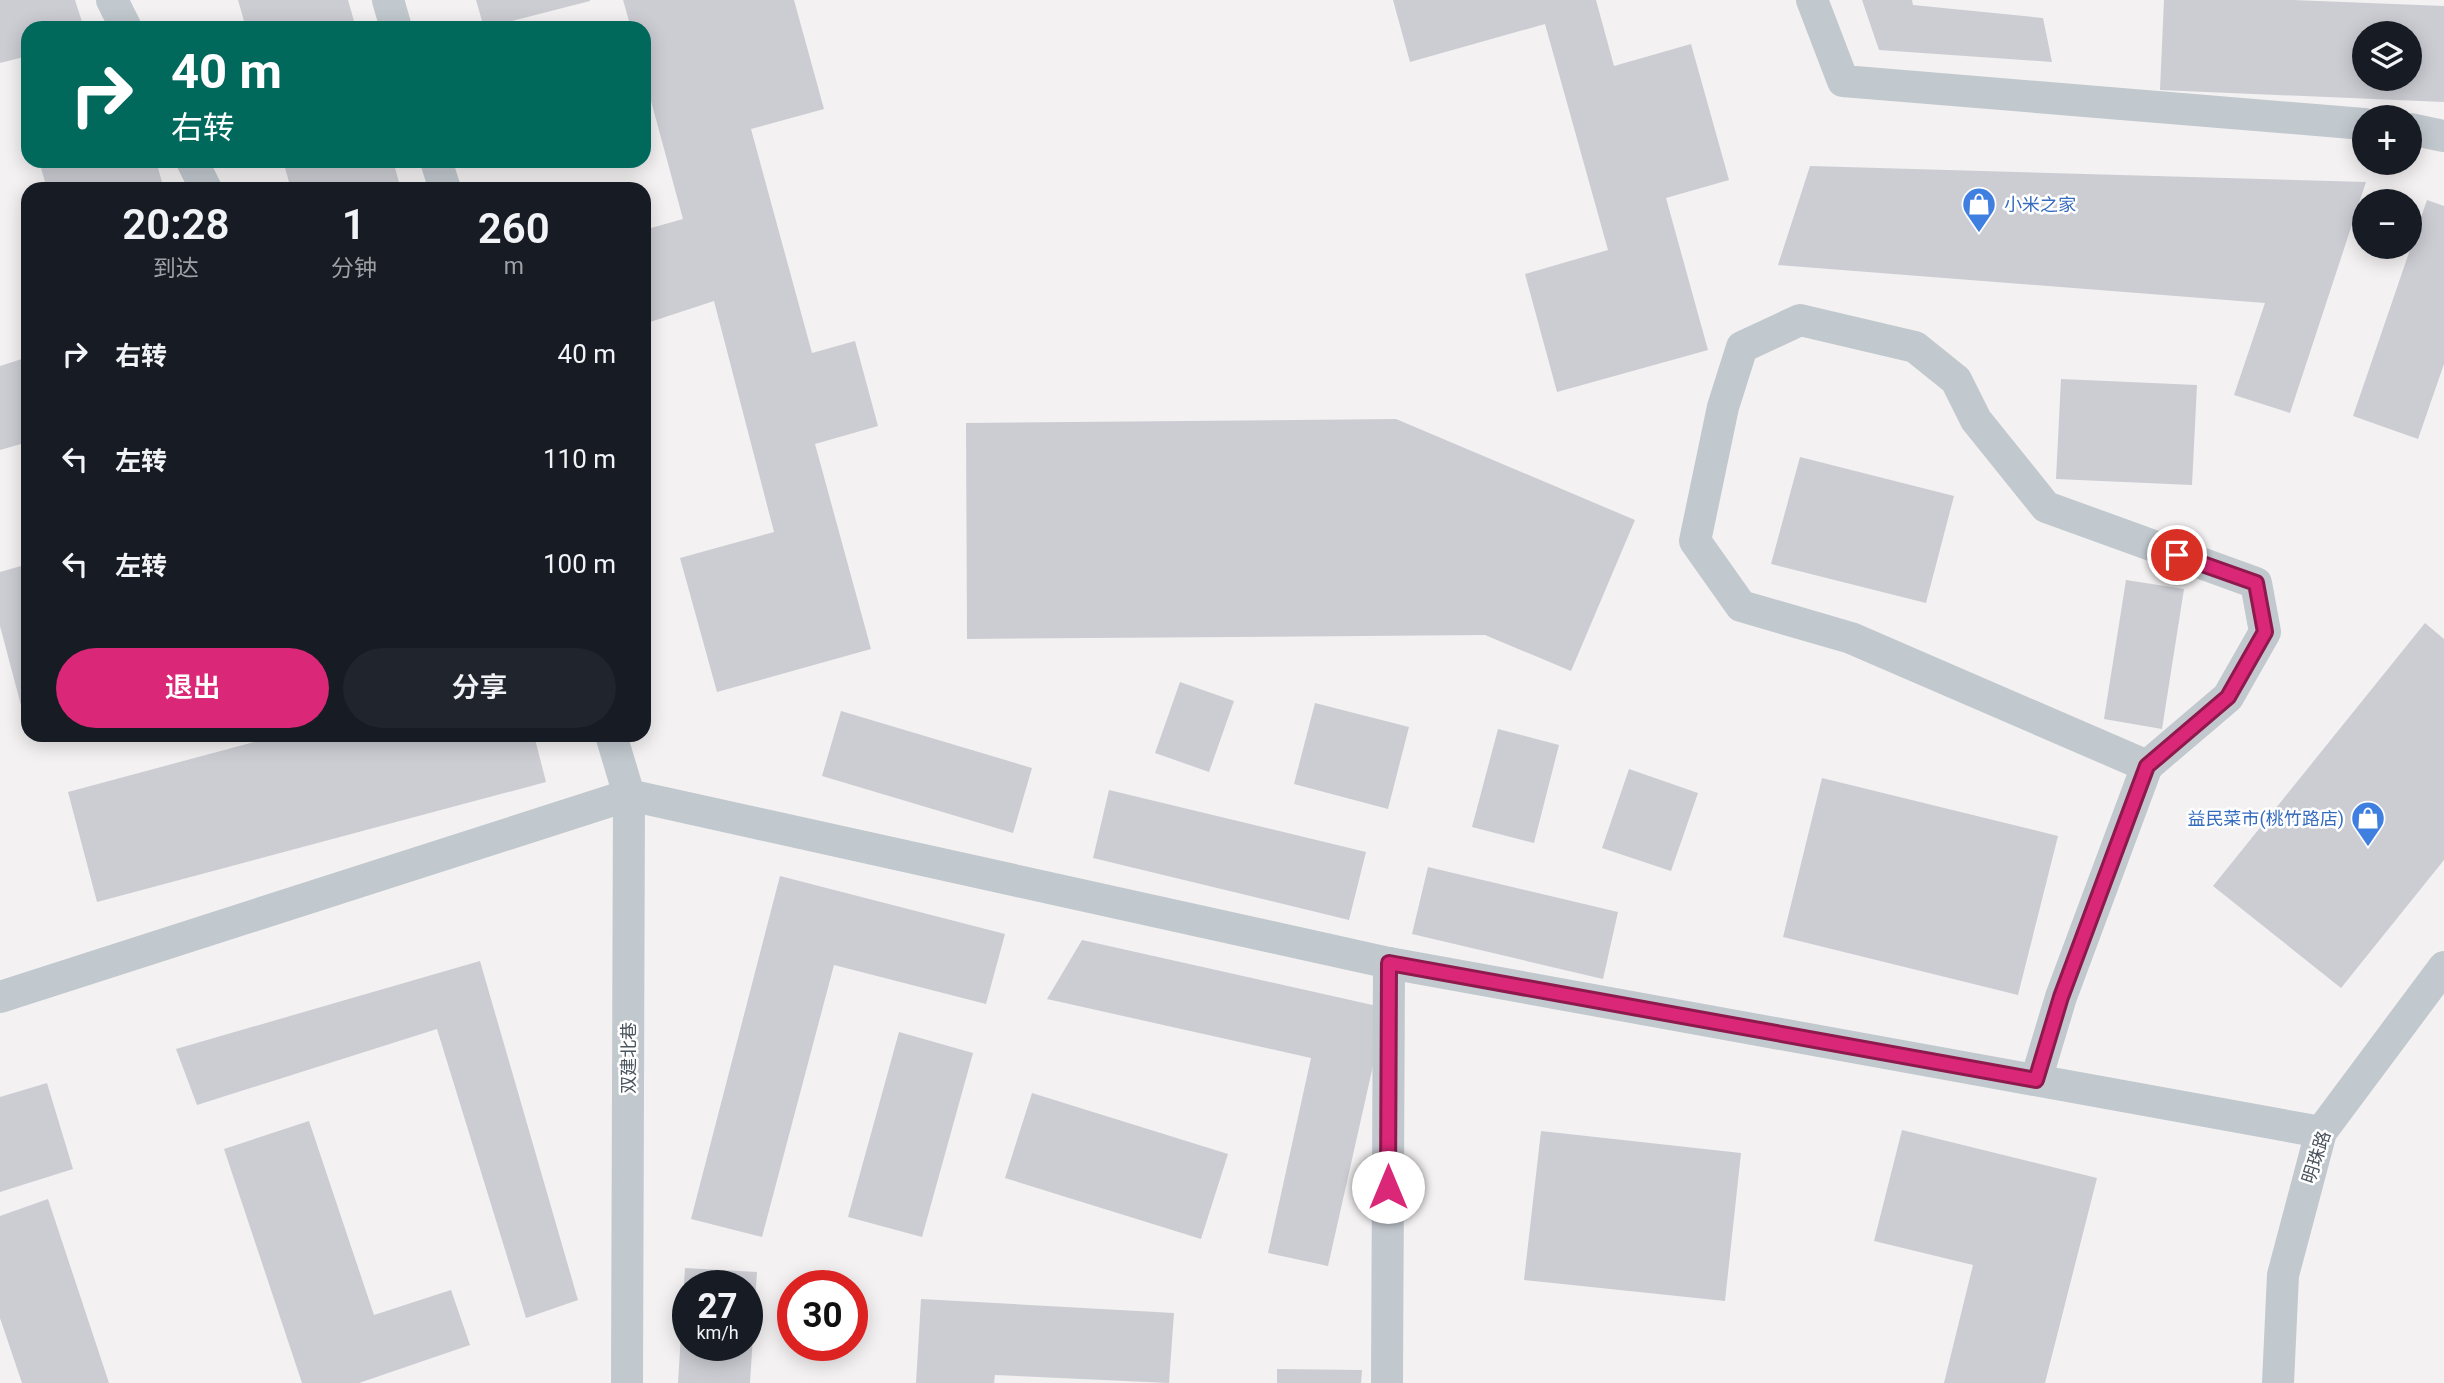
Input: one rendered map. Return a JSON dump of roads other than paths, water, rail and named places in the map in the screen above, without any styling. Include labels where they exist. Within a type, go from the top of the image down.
[{"type":"street","points":[[112,0],[122,21]]},
{"type":"street","points":[[388,0],[394,21]]},
{"type":"street","points":[[1812,0],[1843,81],[2352,123]]},
{"type":"street","points":[[2422,131],[2444,136]]},
{"type":"street","points":[[2036,1080],[2061,997],[2147,766],[2228,697],[2265,632],[2256,583],[2046,507],[1976,420],[1956,380],[1915,346],[1800,320],[1742,346],[1723,407],[1695,541],[1741,606],[1852,638],[2147,766]]},
{"type":"street","name":"双建北巷","points":[[613,742],[629,795],[627,1383]]},
{"type":"street","points":[[0,997],[629,795],[1389,963],[2321,1132]]},
{"type":"street","points":[[1387,1383],[1389,963]]},
{"type":"street","name":"明珠路","points":[[2278,1383],[2283,1275],[2321,1132],[2444,967]]},
{"type":"place","name":"小米之家","points":[[1979,234]]},
{"type":"place","name":"益民菜市(桃竹路店)","points":[[2368,848]]}]
